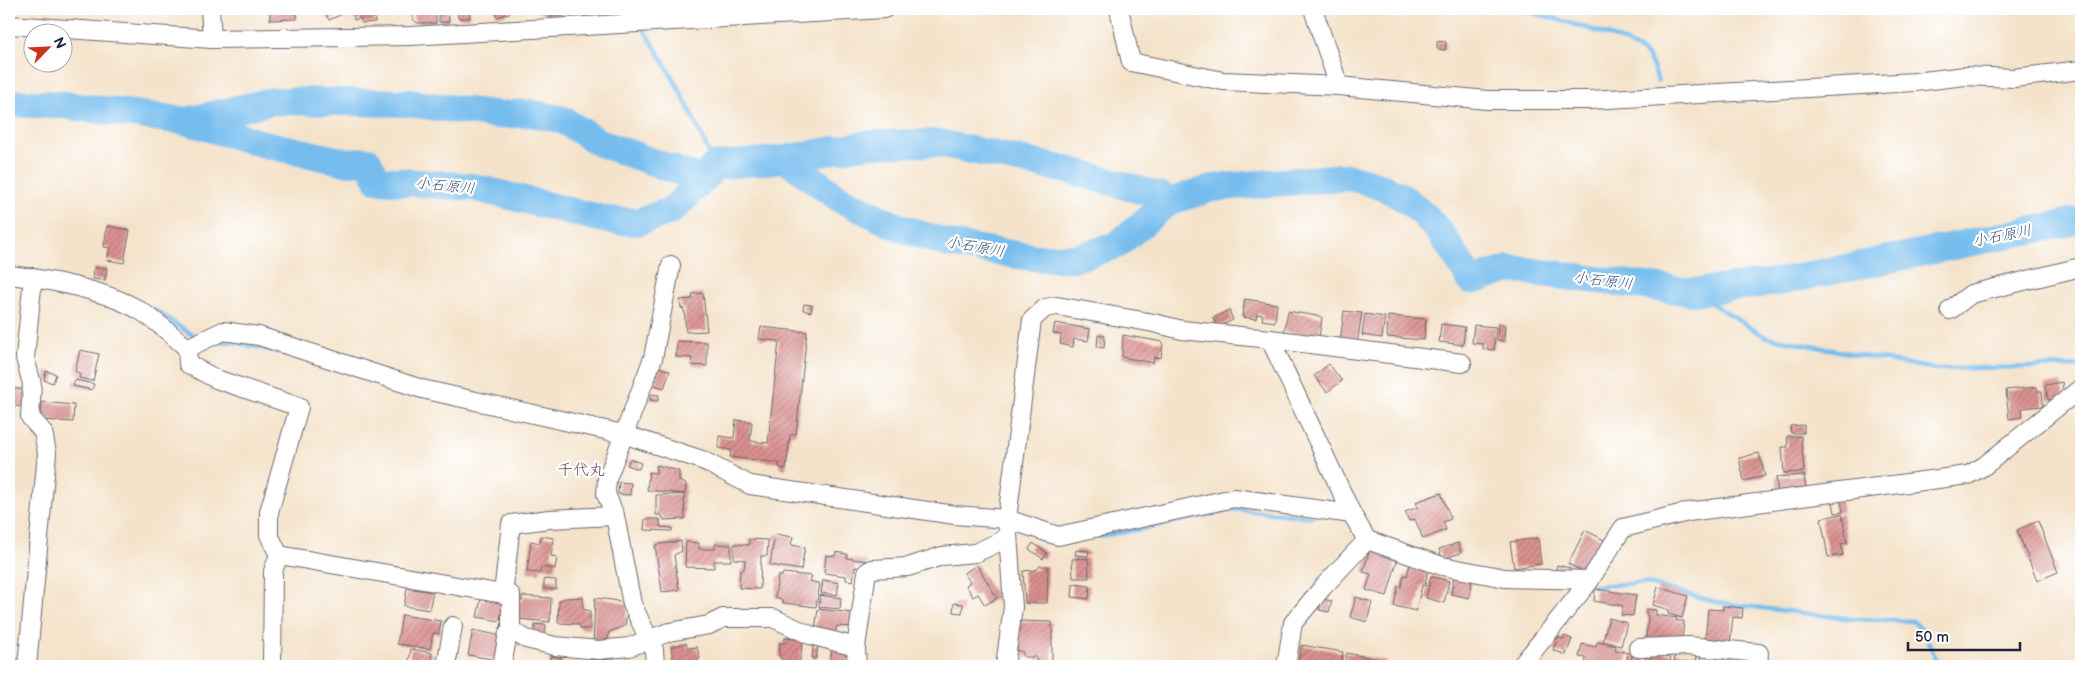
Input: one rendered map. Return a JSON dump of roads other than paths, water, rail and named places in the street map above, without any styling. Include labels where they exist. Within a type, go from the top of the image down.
[{"type":"street","points":[[210,9],[212,39]]},
{"type":"street","points":[[9,25],[212,39],[410,36],[821,11],[884,9]]},
{"type":"street","points":[[1119,9],[1131,62],[1223,81],[1339,86],[1487,100],[1590,100],[1915,82],[1965,76],[2014,78],[2081,70]]},
{"type":"street","points":[[1313,9],[1339,86]]},
{"type":"street","points":[[655,666],[654,650],[647,639],[632,604],[615,516],[606,494],[607,479],[653,358],[671,265]]},
{"type":"street","points":[[1950,310],[1971,294],[2081,267]]},
{"type":"street","points":[[9,275],[33,278],[110,297],[139,310],[198,343]]},
{"type":"street","points":[[27,666],[47,453],[43,432],[30,417],[32,384],[25,358],[33,278]]},
{"type":"street","points":[[1005,666],[1013,607],[1008,529],[1032,320],[1045,308],[1057,306],[1154,322],[1182,330],[1270,338],[1462,363]]},
{"type":"street","points":[[272,666],[273,571],[279,555],[269,534],[269,512],[299,407],[216,379],[188,364],[198,343],[223,331],[259,336],[422,389],[622,438],[702,460],[750,485],[955,515],[1008,529],[1058,536],[1234,498],[1352,514]]},
{"type":"street","points":[[1270,338],[1365,543],[1442,566],[1504,578],[1590,580]]},
{"type":"street","points":[[1521,666],[1590,580],[1623,528],[1688,512],[1968,475],[1984,466],[2081,388]]},
{"type":"street","points":[[503,594],[511,524],[549,519],[615,516]]},
{"type":"street","points":[[858,666],[856,646],[867,572],[872,569],[908,567],[942,556],[975,553],[1008,529]]},
{"type":"street","points":[[1286,666],[1293,623],[1365,543]]},
{"type":"street","points":[[279,555],[510,595],[511,630],[508,633],[502,666]]},
{"type":"street","points":[[511,630],[526,639],[555,646],[599,650],[629,647],[669,632],[709,625],[723,618],[773,618],[810,635],[856,646]]},
{"type":"street","points":[[446,666],[453,626]]},
{"type":"street","points":[[1638,648],[1688,646],[1759,653],[1758,666]]},
{"type":"waterway","points":[[630,9],[637,19]]},
{"type":"waterway","points":[[1513,9],[1584,27],[1623,41],[1647,56],[1658,81]]},
{"type":"waterway","points":[[642,27],[682,95],[714,166]]},
{"type":"waterway","name":"小石原川","points":[[187,121],[273,101],[408,103],[498,115],[531,113],[563,120],[600,143],[703,180]]},
{"type":"waterway","name":"小石原川","points":[[9,103],[63,105],[185,121],[264,144],[346,162],[368,161],[378,180],[472,187],[607,220],[637,222],[671,211],[703,180],[714,166],[785,159],[868,144],[938,143],[1072,171],[1161,196],[1168,202]]},
{"type":"waterway","name":"小石原川","points":[[785,159],[840,199],[896,226],[949,244],[1037,258],[1076,258],[1117,245],[1168,202],[1212,188],[1345,177],[1369,182],[1389,190],[1422,212],[1447,243],[1471,281],[1510,269],[1693,292],[1777,282],[2081,220]]},
{"type":"waterway","points":[[1693,292],[1766,337],[1859,355],[1935,369],[2081,366]]},
{"type":"waterway","points":[[156,311],[197,338]]},
{"type":"waterway","points":[[212,342],[234,342],[287,354]]},
{"type":"waterway","points":[[1099,536],[1233,509],[1313,517]]},
{"type":"waterway","points":[[1593,586],[1645,583],[1720,603],[1853,619],[1913,621],[1924,632],[1939,666]]},
{"type":"district","name":"千代丸","points":[[581,470]]}]
